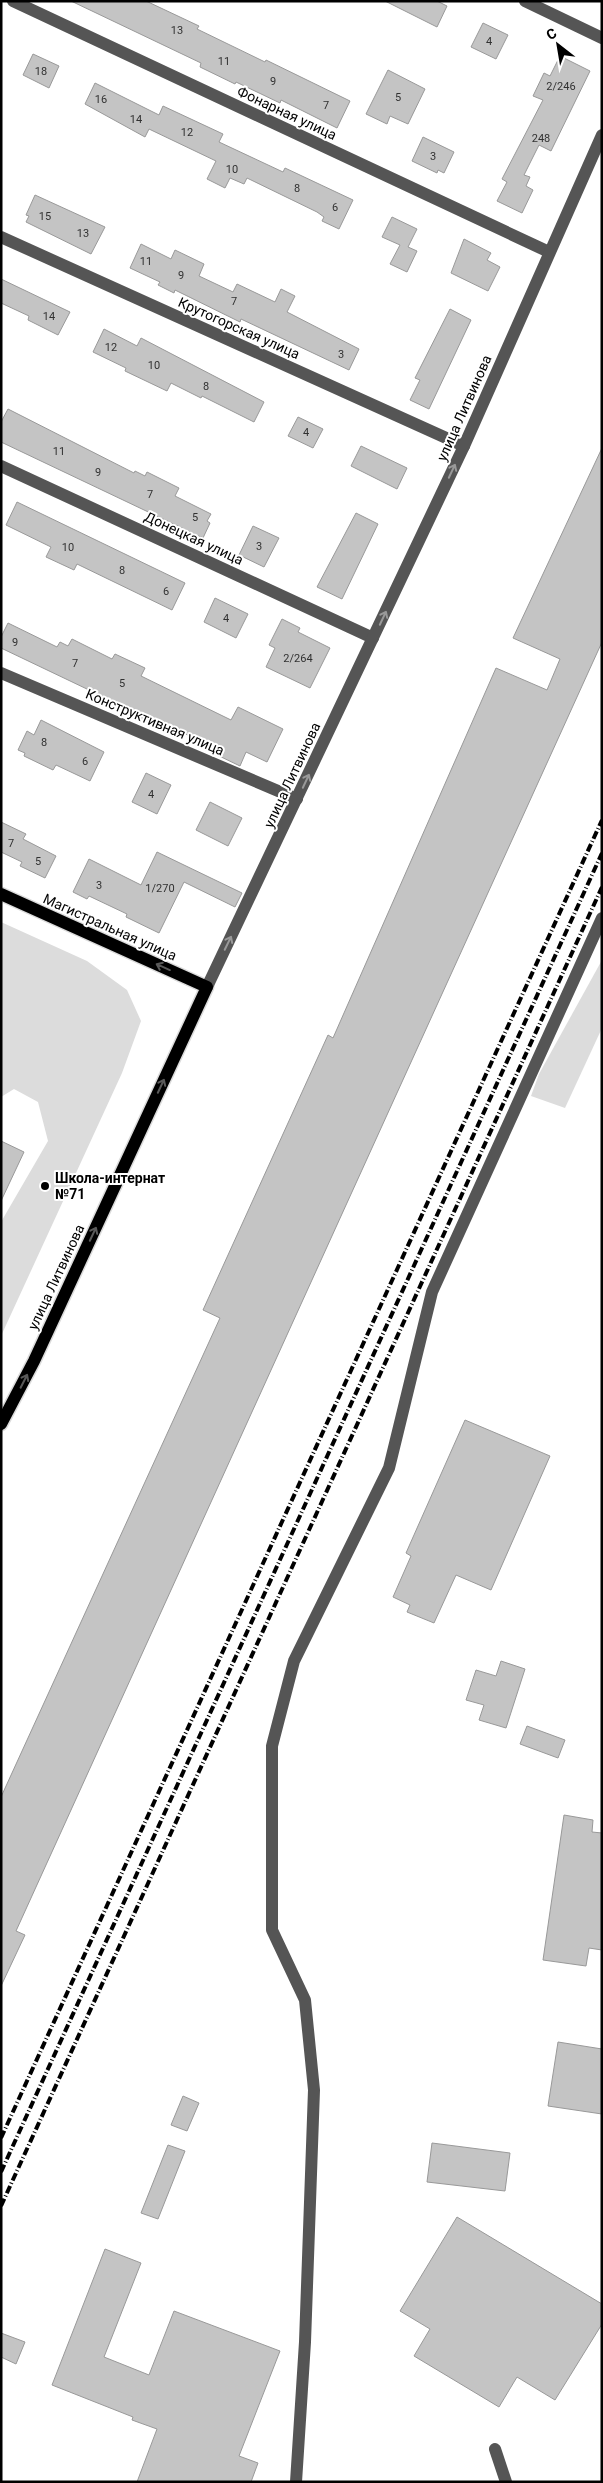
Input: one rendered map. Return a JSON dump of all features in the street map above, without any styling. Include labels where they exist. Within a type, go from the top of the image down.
[{"type":"main road","name":"Магистральная улица","points":[[1,894],[207,987]]},
{"type":"main road","name":"улица Литвинова","points":[[1,1424],[34,1362],[207,987]]},
{"type":"street","name":"Фонарная улица","points":[[13,1],[549,252]]},
{"type":"street","points":[[525,1],[602,38]]},
{"type":"street","name":"улица Литвинова","points":[[207,987],[464,446],[602,134]]},
{"type":"street","name":"Крутогорская улица","points":[[1,237],[464,446]]},
{"type":"street","name":"Донецкая улица","points":[[1,466],[374,638]]},
{"type":"street","name":"Конструктивная улица","points":[[1,673],[297,799]]},
{"type":"street","points":[[296,2482],[305,2342],[314,2090],[305,2000],[272,1930],[272,1746],[294,1661],[389,1468],[432,1292],[602,918]]},
{"type":"street","points":[[494,2449],[506,2482]]},
{"type":"shaded area","name":"Школа-интернат №71","points":[[1,922],[87,961],[127,990],[141,1021],[122,1073],[1,1336],[1,1222],[48,1141],[38,1102],[14,1089],[1,1097]]},
{"type":"shaded area","points":[[602,960],[602,1028],[565,1108],[531,1096],[539,1074]]},
{"type":"building","points":[[71,1],[146,1],[199,26],[197,29],[350,101],[337,128],[281,100],[280,103],[236,82],[235,84],[200,67],[201,63]]},
{"type":"building","points":[[385,1],[437,1],[447,6],[437,27]]},
{"type":"building","points":[[483,23],[508,35],[496,59],[471,47]]},
{"type":"building","points":[[33,54],[59,66],[49,88],[23,75]]},
{"type":"building","points":[[560,56],[590,71],[551,151],[539,145],[524,175],[530,177],[526,186],[533,190],[522,213],[497,201],[507,182],[502,179],[543,100],[533,96],[544,73],[550,76]]},
{"type":"building","points":[[388,70],[425,89],[408,124],[390,116],[387,124],[366,114]]},
{"type":"building","points":[[95,83],[159,115],[163,106],[223,134],[219,142],[283,172],[285,168],[353,200],[339,229],[322,221],[324,217],[317,212],[247,178],[244,184],[230,178],[225,188],[207,179],[216,161],[149,129],[145,137],[85,104]]},
{"type":"building","points":[[423,137],[454,152],[444,173],[438,170],[437,173],[412,161]]},
{"type":"building","points":[[35,195],[105,227],[91,254],[26,222],[29,216],[26,215]]},
{"type":"building","points":[[392,217],[417,229],[408,247],[417,251],[407,272],[390,264],[400,245],[382,237]]},
{"type":"building","points":[[464,239],[491,253],[487,260],[500,267],[488,291],[451,273]]},
{"type":"building","points":[[141,244],[171,259],[175,250],[204,264],[199,276],[233,292],[237,284],[275,302],[281,289],[295,296],[287,312],[359,349],[349,370],[241,319],[240,322],[175,290],[174,293],[158,285],[160,282],[130,268]]},
{"type":"building","points":[[1,279],[70,312],[58,335],[28,320],[29,316],[1,303]]},
{"type":"building","points":[[450,309],[471,320],[429,409],[410,400],[420,380],[415,378]]},
{"type":"building","points":[[104,329],[137,346],[141,338],[264,402],[254,422],[171,383],[167,391],[125,371],[126,368],[93,352]]},
{"type":"building","points":[[8,409],[134,473],[135,471],[145,476],[147,472],[179,488],[175,496],[211,514],[207,521],[210,523],[203,538],[1,442],[1,422]]},
{"type":"building","points":[[298,417],[323,429],[313,448],[288,436]]},
{"type":"building","points":[[361,446],[407,468],[397,489],[351,466]]},
{"type":"building","points":[[602,448],[602,642],[16,1931],[25,1935],[1,1986],[1,1797],[220,1318],[203,1310],[328,1035],[333,1038],[496,668],[547,690],[560,659],[513,638]]},
{"type":"building","points":[[17,502],[185,583],[172,610],[77,564],[74,570],[46,557],[51,547],[6,525]]},
{"type":"building","points":[[356,513],[378,524],[342,599],[317,587]]},
{"type":"building","points":[[253,526],[279,538],[264,567],[239,555]]},
{"type":"building","points":[[215,598],[248,614],[236,638],[204,622]]},
{"type":"building","points":[[282,619],[300,628],[298,632],[330,648],[310,688],[266,667],[275,648],[269,645]]},
{"type":"building","points":[[8,623],[57,647],[60,642],[68,646],[72,639],[112,659],[115,654],[145,668],[141,676],[231,720],[238,707],[283,729],[267,762],[246,752],[240,766],[215,754],[217,749],[158,721],[155,726],[131,714],[133,711],[1,648],[1,637]]},
{"type":"building","points":[[41,720],[104,752],[90,781],[56,765],[53,770],[24,756],[25,753],[18,750],[27,731],[34,735]]},
{"type":"building","points":[[146,773],[171,785],[157,814],[132,802]]},
{"type":"building","points":[[210,802],[242,818],[228,846],[196,830]]},
{"type":"building","points":[[1,822],[26,834],[23,839],[56,856],[45,878],[20,866],[22,862],[1,852]]},
{"type":"building","points":[[157,852],[242,893],[235,907],[184,882],[159,933],[126,917],[127,914],[89,896],[87,899],[73,892],[89,859],[141,885]]},
{"type":"building","points":[[1,1141],[24,1152],[1,1201]]},
{"type":"building","points":[[465,1420],[550,1456],[491,1590],[456,1575],[434,1623],[407,1612],[410,1605],[393,1597],[411,1556],[406,1553]]},
{"type":"building","points":[[501,1661],[525,1669],[506,1728],[479,1720],[484,1705],[466,1700],[476,1670],[496,1676]]},
{"type":"building","points":[[527,1726],[565,1740],[558,1758],[520,1744]]},
{"type":"building","points":[[564,1815],[593,1820],[592,1832],[602,1833],[602,1950],[589,1948],[586,1966],[543,1960]]},
{"type":"building","points":[[558,2042],[602,2049],[602,2114],[548,2106]]},
{"type":"building","points":[[183,2096],[199,2103],[187,2131],[171,2125]]},
{"type":"building","points":[[432,2143],[510,2153],[505,2191],[427,2182]]},
{"type":"building","points":[[168,2145],[185,2151],[158,2219],[141,2213]]},
{"type":"building","points":[[457,2217],[602,2304],[602,2324],[555,2400],[517,2377],[499,2407],[414,2356],[430,2329],[400,2311]]},
{"type":"building","points":[[105,2249],[141,2263],[104,2357],[149,2375],[174,2311],[280,2351],[239,2456],[258,2463],[251,2482],[137,2482],[157,2429],[132,2420],[133,2417],[52,2385]]},
{"type":"building","points":[[1,2333],[25,2342],[16,2364],[1,2357]]},
{"type":"railway","points":[[1,2138],[602,820]]},
{"type":"railway","points":[[1,2172],[602,853]]},
{"type":"railway","points":[[1,2206],[602,887]]},
{"type":"place","name":"Школа-интернат №71","points":[[45,1186]]}]
